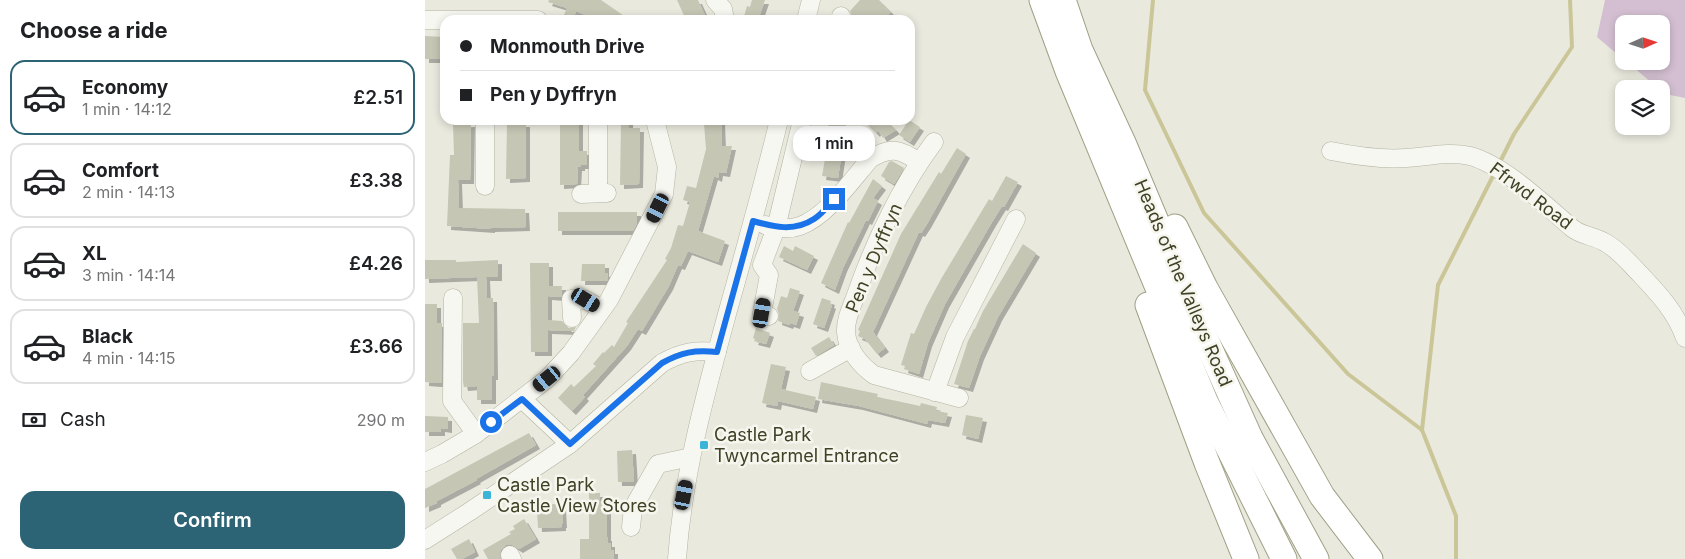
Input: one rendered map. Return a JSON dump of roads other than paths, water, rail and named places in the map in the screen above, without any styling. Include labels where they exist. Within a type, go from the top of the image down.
[{"type":"highway","name":"Heads of the Valleys Road","points":[[1042,0],[1069,71],[1205,401],[1284,559]]},
{"type":"highway","name":"Heads of the Valleys Road","points":[[1063,0],[1080,50],[1125,145],[1205,338],[1250,438],[1316,559]]},
{"type":"highway","points":[[1069,71],[1068,94],[1108,194],[1207,463],[1246,559]]},
{"type":"highway","points":[[1125,145],[1145,165],[1205,288],[1322,496],[1370,559]]},
{"type":"street","points":[[807,15],[811,0]]},
{"type":"street","points":[[425,20],[440,20]]},
{"type":"street","points":[[485,125],[485,186]]},
{"type":"street","points":[[595,193],[598,125]]},
{"type":"street","points":[[425,462],[443,454],[476,434],[547,379],[571,353],[609,300],[664,194],[667,167],[656,125]]},
{"type":"street","points":[[677,559],[684,495],[691,457],[778,125]]},
{"type":"street","points":[[769,316],[762,313],[769,274],[762,265],[777,228],[801,125]]},
{"type":"street","name":"Pen y Dyffryn","points":[[934,142],[919,162],[897,200],[861,281],[849,314],[846,330],[847,343],[863,367],[873,376],[959,398]]},
{"type":"street","points":[[753,221],[777,228],[798,227],[815,219],[870,159],[881,152],[893,150],[907,154],[919,162]]},
{"type":"street","name":"Ffrwd Road","points":[[1331,151],[1382,158],[1457,154],[1485,161],[1506,175],[1574,230],[1606,242],[1615,249],[1666,302],[1685,338]]},
{"type":"street","points":[[935,392],[955,337],[1016,219]]},
{"type":"street","points":[[455,298],[452,402],[476,434]]},
{"type":"street","points":[[572,318],[571,299],[586,300],[602,309]]},
{"type":"street","points":[[810,371],[851,348]]},
{"type":"street","points":[[425,540],[570,444],[662,363],[679,354],[699,350],[717,352]]},
{"type":"street","points":[[522,399],[570,444]]},
{"type":"street","points":[[631,527],[633,508],[658,464],[691,457]]},
{"type":"waterway","points":[[1153,0],[1145,90],[1204,213],[1348,374],[1422,430],[1456,516],[1456,559]]},
{"type":"waterway","points":[[1499,164],[1514,134],[1572,47],[1570,0]]},
{"type":"waterway","points":[[1422,430],[1438,285],[1495,172]]},
{"type":"place","name":"Castle Park Twyncarmel Entrance","points":[[704,445]]},
{"type":"place","name":"Castle Park Castle View Stores","points":[[487,495]]}]
